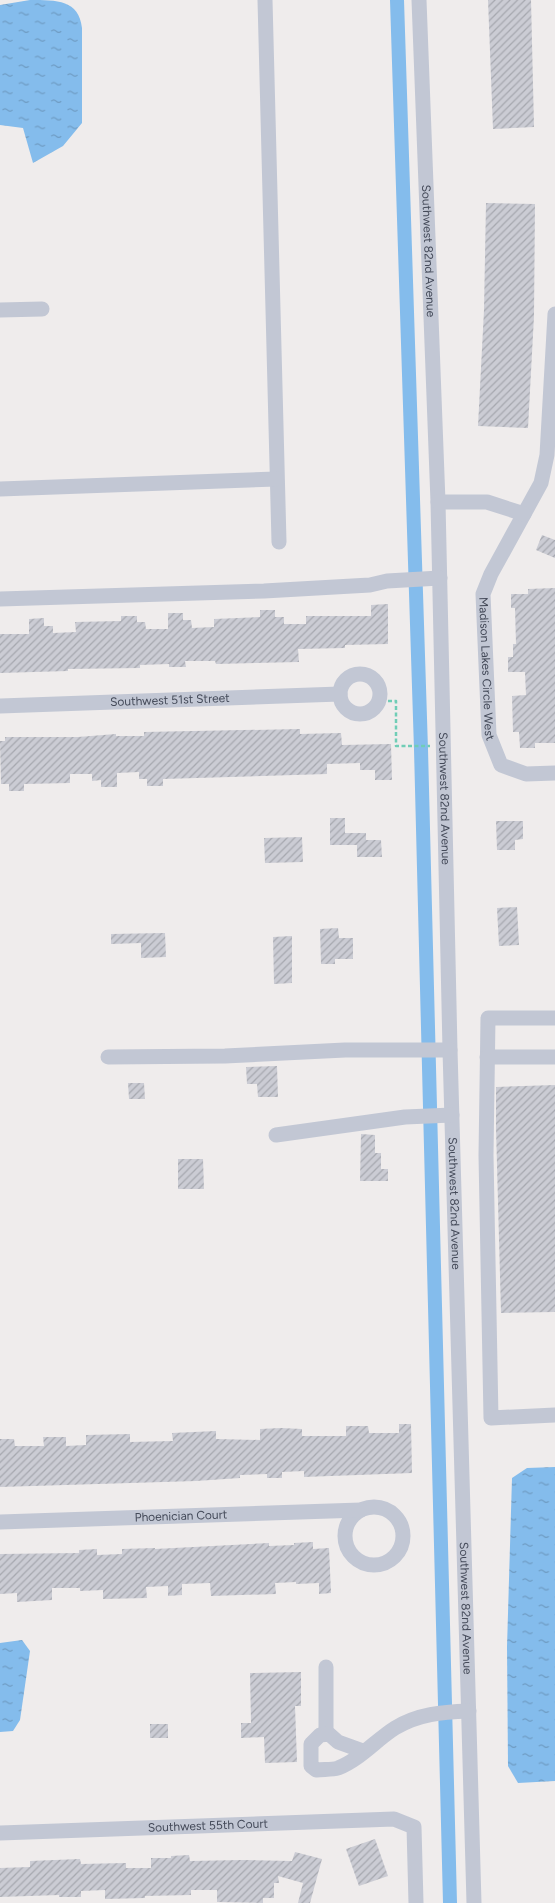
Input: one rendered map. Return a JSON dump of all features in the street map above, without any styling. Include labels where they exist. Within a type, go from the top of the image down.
[{"type":"street","points":[[265,0],[279,542]]},
{"type":"street","name":"Southwest 82nd Avenue","points":[[419,0],[440,578],[450,1050],[444,1115],[469,1711],[474,1903]]},
{"type":"street","points":[[0,310],[42,309]]},
{"type":"street","name":"Madison Lakes Circle West","points":[[555,314],[547,455],[542,483],[491,574],[483,594],[489,735],[501,765],[526,774],[555,773]]},
{"type":"street","points":[[0,489],[276,479]]},
{"type":"street","points":[[438,502],[487,502],[524,514]]},
{"type":"street","points":[[0,599],[264,591],[370,585],[387,581],[440,578]]},
{"type":"street","name":"Southwest 51st Street","points":[[0,706],[340,694]]},
{"type":"street","points":[[555,1018],[488,1018],[486,1155],[492,1418],[555,1415]]},
{"type":"street","points":[[108,1057],[225,1056],[345,1050],[450,1050]]},
{"type":"street","points":[[487,1057],[555,1057]]},
{"type":"street","points":[[276,1135],[312,1129],[444,1115]]},
{"type":"street","name":"Phoenician Court","points":[[0,1522],[361,1510]]},
{"type":"street","points":[[326,1667],[326,1734]]},
{"type":"street","points":[[363,1752],[338,1742],[329,1734],[320,1735],[311,1744],[311,1766],[316,1770],[338,1768],[363,1752],[396,1728],[419,1717],[436,1712],[469,1711]]},
{"type":"street","name":"Southwest 55th Court","points":[[0,1833],[394,1819],[414,1826],[416,1903]]},
{"type":"path","points":[[388,701],[396,701],[396,746],[424,746]]},
{"type":"water","points":[[30,0],[58,1],[71,7],[80,19],[82,28],[82,123],[63,146],[33,163],[23,128],[0,125],[0,5]]},
{"type":"water","points":[[555,1467],[555,1781],[518,1783],[508,1766],[507,1647],[512,1478],[527,1468]]},
{"type":"water","points":[[22,1640],[30,1651],[20,1720],[13,1731],[0,1732],[0,1643]]},
{"type":"building","points":[[488,0],[531,0],[534,127],[493,129]]},
{"type":"building","points":[[486,203],[535,204],[534,316],[528,428],[478,426],[484,310]]},
{"type":"building","points":[[542,535],[555,540],[555,558],[536,550]]},
{"type":"building","points":[[555,588],[555,743],[535,743],[535,748],[520,748],[519,732],[513,732],[512,696],[526,695],[525,672],[508,672],[508,657],[513,657],[513,644],[516,644],[515,608],[511,608],[511,594],[528,594],[528,589]]},
{"type":"building","points":[[388,604],[388,644],[345,645],[345,648],[298,649],[299,662],[216,664],[215,661],[185,661],[186,667],[169,667],[169,664],[140,665],[140,668],[68,669],[68,671],[0,673],[0,634],[29,634],[29,619],[44,618],[44,626],[53,626],[53,633],[76,632],[75,622],[121,621],[121,616],[137,616],[137,622],[145,622],[146,629],[168,629],[168,613],[183,613],[183,620],[191,620],[192,628],[214,627],[214,619],[260,617],[260,610],[275,610],[275,617],[284,617],[284,624],[306,624],[306,616],[371,616],[371,605]]},
{"type":"building","points":[[300,729],[300,734],[341,733],[342,745],[391,744],[392,780],[375,780],[375,770],[360,770],[360,763],[327,764],[327,774],[163,779],[163,786],[147,786],[147,779],[139,779],[139,772],[117,773],[117,787],[101,787],[101,780],[92,781],[92,774],[70,774],[70,783],[24,784],[24,791],[9,791],[9,784],[1,784],[0,741],[5,741],[5,737],[78,737],[116,734],[116,736],[144,736],[144,732]]},
{"type":"building","points":[[330,818],[345,818],[345,833],[366,833],[366,840],[381,840],[382,857],[357,857],[357,845],[330,845]]},
{"type":"building","points":[[496,821],[523,821],[523,839],[515,840],[515,850],[497,850]]},
{"type":"building","points":[[302,837],[303,862],[265,863],[264,838]]},
{"type":"building","points":[[517,907],[519,945],[499,946],[497,908]]},
{"type":"building","points":[[338,928],[339,938],[353,938],[353,959],[335,959],[335,964],[321,964],[320,929]]},
{"type":"building","points":[[165,933],[166,957],[141,958],[141,943],[111,944],[111,934]]},
{"type":"building","points":[[292,936],[292,983],[274,984],[273,937]]},
{"type":"building","points":[[277,1066],[278,1097],[258,1097],[257,1084],[247,1084],[246,1067]]},
{"type":"building","points":[[128,1083],[144,1083],[145,1099],[129,1099]]},
{"type":"building","points":[[555,1085],[555,1312],[501,1313],[496,1087]]},
{"type":"building","points":[[361,1134],[375,1135],[375,1153],[381,1153],[381,1169],[388,1169],[388,1181],[360,1181]]},
{"type":"building","points":[[178,1159],[203,1159],[204,1189],[178,1189]]},
{"type":"building","points":[[399,1424],[411,1424],[412,1473],[304,1477],[304,1471],[282,1472],[282,1478],[267,1478],[267,1474],[240,1475],[240,1478],[196,1481],[0,1487],[0,1439],[14,1439],[15,1446],[44,1446],[43,1437],[66,1437],[66,1446],[86,1445],[86,1435],[130,1434],[130,1442],[173,1441],[172,1433],[216,1431],[216,1439],[260,1440],[260,1429],[302,1429],[302,1436],[346,1436],[346,1426],[368,1426],[369,1433],[399,1433]]},
{"type":"building","points":[[313,1542],[313,1549],[329,1548],[331,1593],[319,1594],[319,1583],[296,1584],[296,1582],[275,1583],[276,1594],[211,1596],[210,1583],[182,1584],[182,1595],[168,1596],[168,1586],[146,1587],[147,1598],[103,1599],[103,1590],[80,1591],[80,1588],[52,1588],[52,1600],[17,1602],[17,1593],[0,1594],[0,1554],[79,1553],[79,1550],[97,1549],[97,1555],[122,1554],[122,1549],[269,1543],[269,1546]]},
{"type":"building","points":[[301,1672],[301,1706],[295,1706],[297,1762],[265,1763],[264,1737],[241,1738],[241,1723],[251,1723],[250,1673]]},
{"type":"building","points":[[150,1724],[168,1724],[168,1738],[150,1738]]},
{"type":"building","points":[[375,1839],[388,1876],[359,1886],[346,1849]]},
{"type":"building","points":[[295,1852],[322,1859],[310,1903],[298,1903],[303,1883],[278,1876],[279,1883],[274,1883],[274,1898],[263,1898],[263,1903],[217,1902],[217,1890],[191,1890],[191,1895],[145,1896],[145,1898],[105,1899],[105,1890],[81,1891],[81,1897],[59,1897],[59,1895],[0,1897],[0,1868],[30,1867],[30,1861],[80,1859],[81,1864],[126,1863],[126,1868],[151,1868],[151,1858],[171,1858],[171,1856],[189,1855],[190,1861],[292,1861]]},
{"type":"waterway","points":[[397,0],[421,749],[450,1903]]}]
